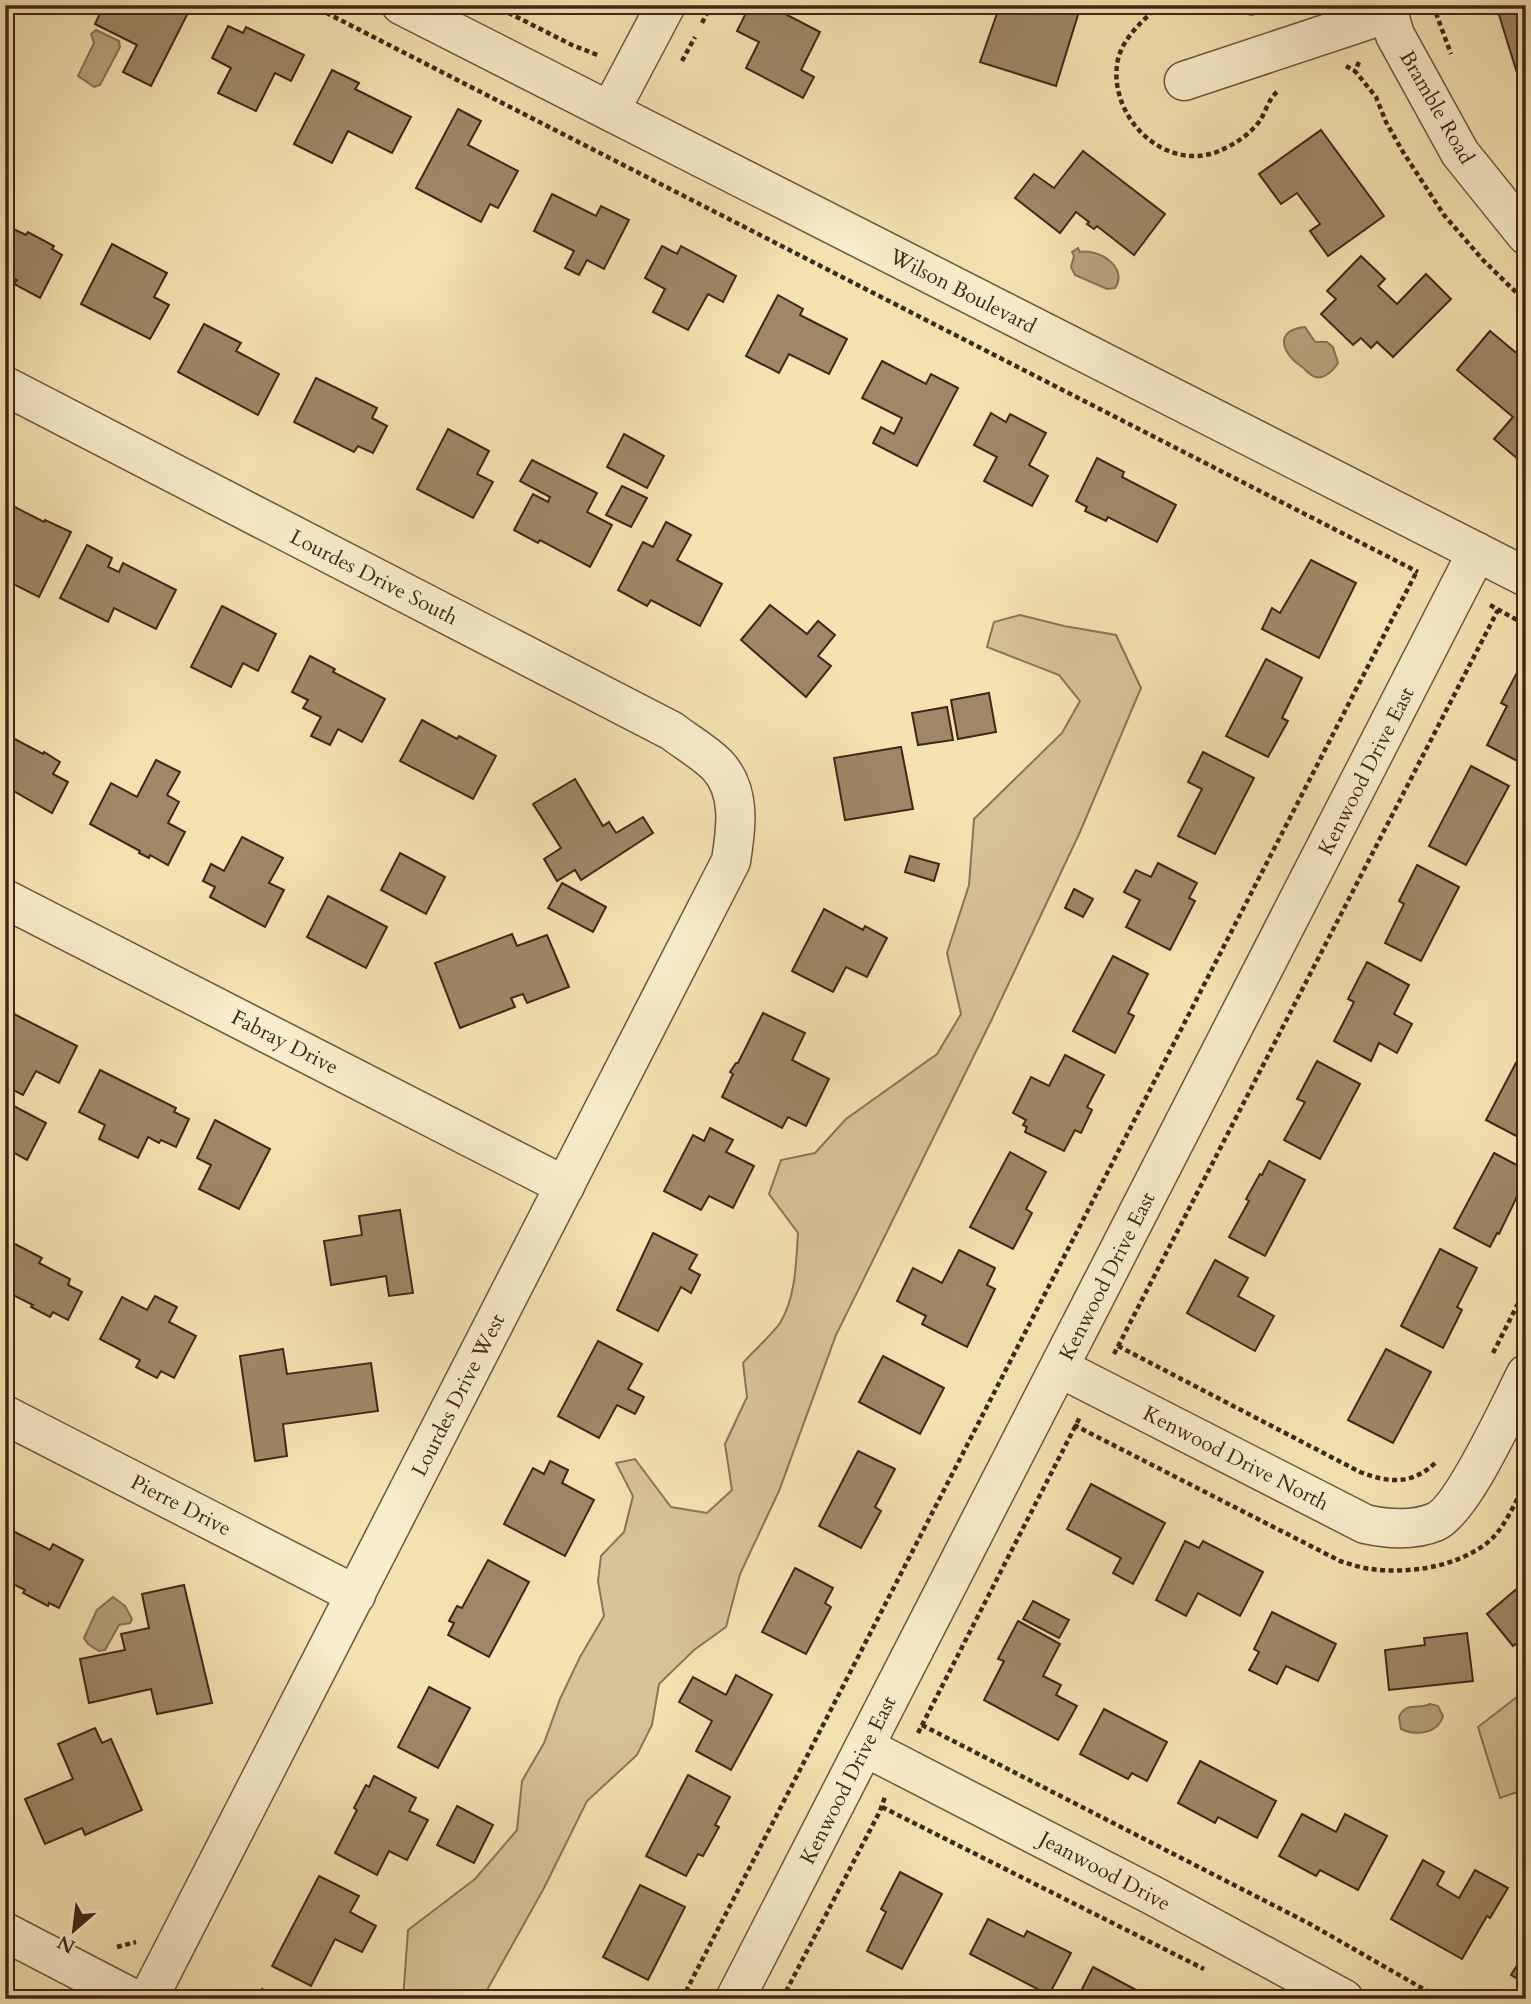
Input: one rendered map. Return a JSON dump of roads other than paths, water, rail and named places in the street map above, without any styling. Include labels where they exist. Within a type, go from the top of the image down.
[{"type":"street","name":"Wilson Boulevard","points":[[401,5],[1526,577]]},
{"type":"street","points":[[610,111],[666,5]]},
{"type":"street","points":[[1184,81],[1387,9]]},
{"type":"street","name":"Bramble Road","points":[[1387,9],[1395,35],[1460,153],[1526,235]]},
{"type":"street","name":"Lourdes Drive South","points":[[5,386],[672,731],[718,766],[729,785]]},
{"type":"street","name":"Kenwood Drive East","points":[[735,1999],[1477,552]]},
{"type":"street","name":"Lourdes Drive West","points":[[148,1999],[731,861],[737,824],[729,785]]},
{"type":"street","name":"Fabray Drive","points":[[5,899],[565,1186]]},
{"type":"street","name":"Kenwood Drive North","points":[[1060,1368],[1365,1524],[1385,1528],[1417,1527],[1438,1521],[1460,1499],[1526,1374]]},
{"type":"street","name":"Pierre Drive","points":[[5,1415],[356,1595]]},
{"type":"street","name":"Jeanwood Drive","points":[[865,1746],[1344,1999]]},
{"type":"street","points":[[5,1932],[134,1999]]}]
